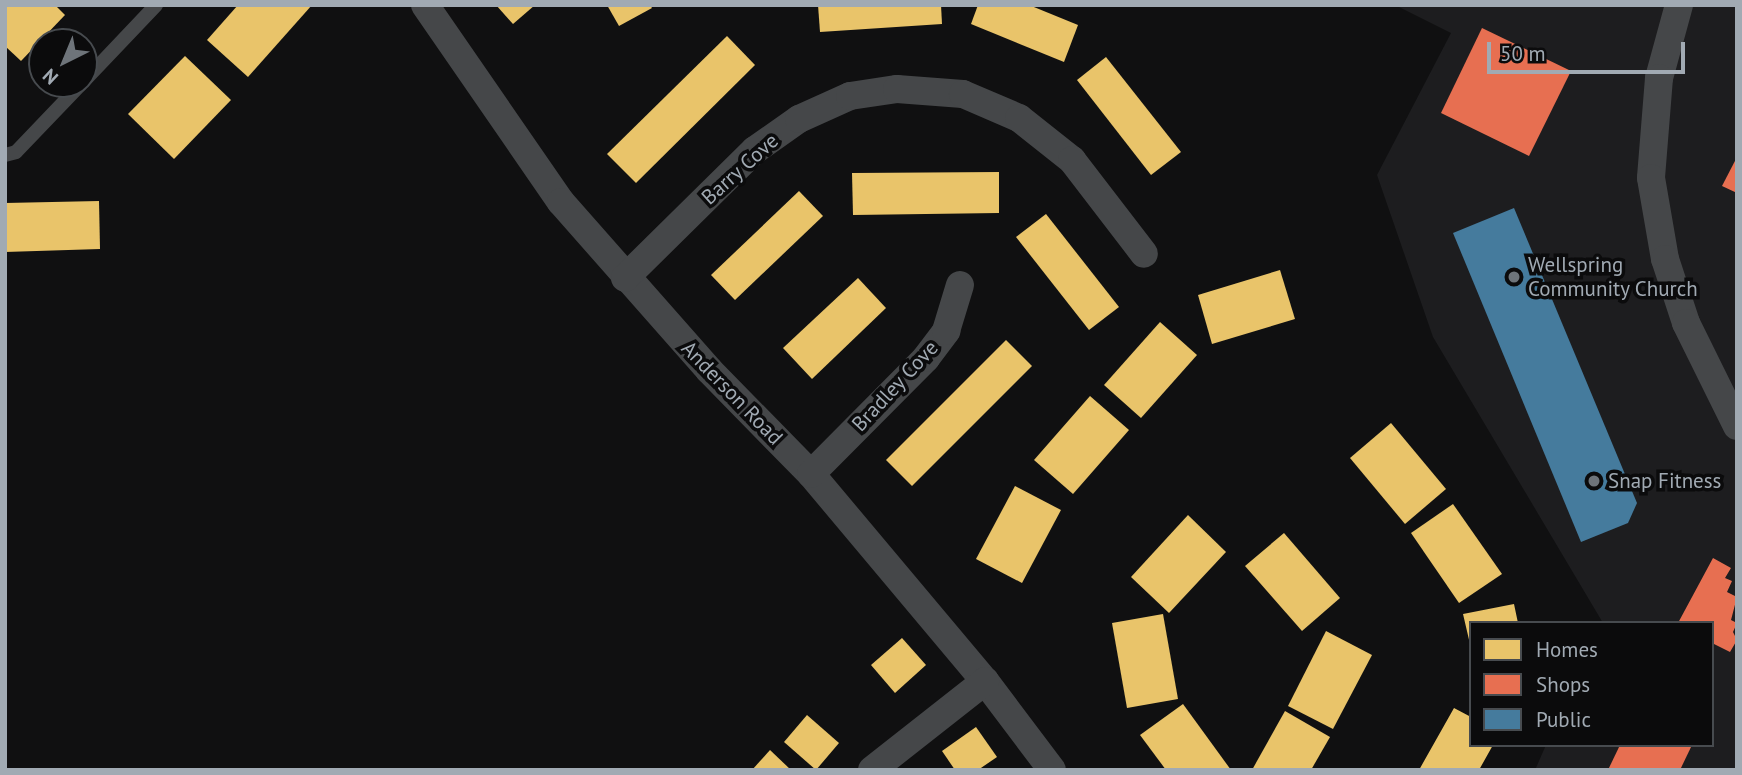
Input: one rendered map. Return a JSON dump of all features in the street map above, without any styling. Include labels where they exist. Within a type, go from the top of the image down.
[{"type":"street","name":"Anderson Road","points":[[425,5],[545,180],[625,278],[811,474],[985,681],[1052,770]]},
{"type":"street","points":[[1679,5],[1659,78],[1651,178],[1669,272],[1686,323],[1731,396],[1737,426]]},
{"type":"street","name":"Barry Cove","points":[[625,278],[766,142],[799,119],[850,96],[897,89],[963,94],[1019,118],[1072,160],[1144,254]]},
{"type":"street","name":"Bradley Cove","points":[[811,474],[926,358],[946,331],[960,285]]},
{"type":"street","points":[[887,764],[985,681]]},
{"type":"lane","points":[[98,65],[156,5]]},
{"type":"lane","points":[[5,155],[16,152],[67,98]]},
{"type":"shaded area","points":[[1395,5],[1737,5],[1737,770],[1535,770],[1545,747],[1714,747],[1714,621],[1602,621],[1433,337],[1377,175],[1451,33]]},
{"type":"building: Homes","points":[[5,5],[55,5],[65,15],[53,28],[28,28],[28,54],[21,61],[5,46]]},
{"type":"building: Homes","points":[[238,5],[312,5],[248,77],[207,40]]},
{"type":"building: Homes","points":[[496,5],[535,5],[513,24]]},
{"type":"building: Homes","points":[[607,5],[650,5],[652,8],[619,26]]},
{"type":"building: Homes","points":[[818,5],[941,5],[942,24],[820,32]]},
{"type":"building: Homes","points":[[978,5],[1029,5],[1078,25],[1064,62],[971,24]]},
{"type":"building: Homes","points":[[727,36],[755,65],[636,183],[607,154]]},
{"type":"building: Homes","points":[[185,56],[231,100],[174,159],[128,114]]},
{"type":"building: Homes","points":[[1106,57],[1181,152],[1151,175],[1077,80]]},
{"type":"building: Homes","points":[[999,172],[999,213],[853,215],[852,173]]},
{"type":"building: Homes","points":[[799,191],[823,216],[735,300],[711,275]]},
{"type":"building: Homes","points":[[99,201],[100,249],[5,252],[5,203]]},
{"type":"building: Homes","points":[[1046,214],[1119,307],[1089,330],[1016,237]]},
{"type":"building: Homes","points":[[1280,270],[1295,319],[1212,344],[1198,295]]},
{"type":"building: Homes","points":[[858,278],[886,308],[812,379],[783,348]]},
{"type":"building: Homes","points":[[1160,322],[1197,355],[1141,418],[1104,385]]},
{"type":"building: Homes","points":[[1006,340],[1032,366],[912,486],[886,460]]},
{"type":"building: Homes","points":[[1090,396],[1129,430],[1073,494],[1034,460]]},
{"type":"building: Homes","points":[[1391,423],[1446,489],[1405,524],[1350,458]]},
{"type":"building: Homes","points":[[1015,486],[1061,510],[1022,583],[976,559]]},
{"type":"building: Homes","points":[[1453,504],[1502,574],[1459,603],[1411,533]]},
{"type":"building: Homes","points":[[1188,515],[1226,552],[1169,613],[1131,577]]},
{"type":"building: Homes","points":[[1284,533],[1340,598],[1302,631],[1245,566]]},
{"type":"building: Homes","points":[[1514,604],[1518,621],[1469,621],[1469,640],[1463,614]]},
{"type":"building: Homes","points":[[1163,614],[1178,699],[1127,708],[1112,623]]},
{"type":"building: Homes","points":[[1326,631],[1372,655],[1333,729],[1288,706]]},
{"type":"building: Homes","points":[[902,638],[926,665],[895,693],[871,665]]},
{"type":"building: Homes","points":[[1183,704],[1231,770],[1166,770],[1140,735]]},
{"type":"building: Homes","points":[[1454,708],[1469,716],[1469,747],[1492,747],[1479,770],[1419,770]]},
{"type":"building: Homes","points":[[1285,711],[1330,737],[1311,770],[1252,770]]},
{"type":"building: Homes","points":[[807,715],[839,743],[816,770],[784,742]]},
{"type":"building: Homes","points":[[976,727],[997,757],[978,770],[955,770],[942,751]]},
{"type":"building: Homes","points":[[770,750],[791,770],[752,770]]},
{"type":"building: Shops","points":[[1482,28],[1571,71],[1529,156],[1441,113]]},
{"type":"building: Shops","points":[[1737,157],[1737,193],[1722,186]]},
{"type":"building: Shops","points":[[1713,558],[1731,568],[1725,578],[1732,581],[1727,592],[1737,597],[1731,620],[1737,623],[1733,632],[1737,640],[1730,652],[1714,644],[1714,621],[1679,621]]},
{"type":"building: Shops","points":[[1619,747],[1691,747],[1680,770],[1608,770]]},
{"type":"building: Public","points":[[1514,208],[1637,503],[1628,523],[1581,542],[1453,233]]},
{"type":"place","name":"Wellspring Community Church","points":[[1514,277]]},
{"type":"place","name":"Snap Fitness","points":[[1594,481]]}]
